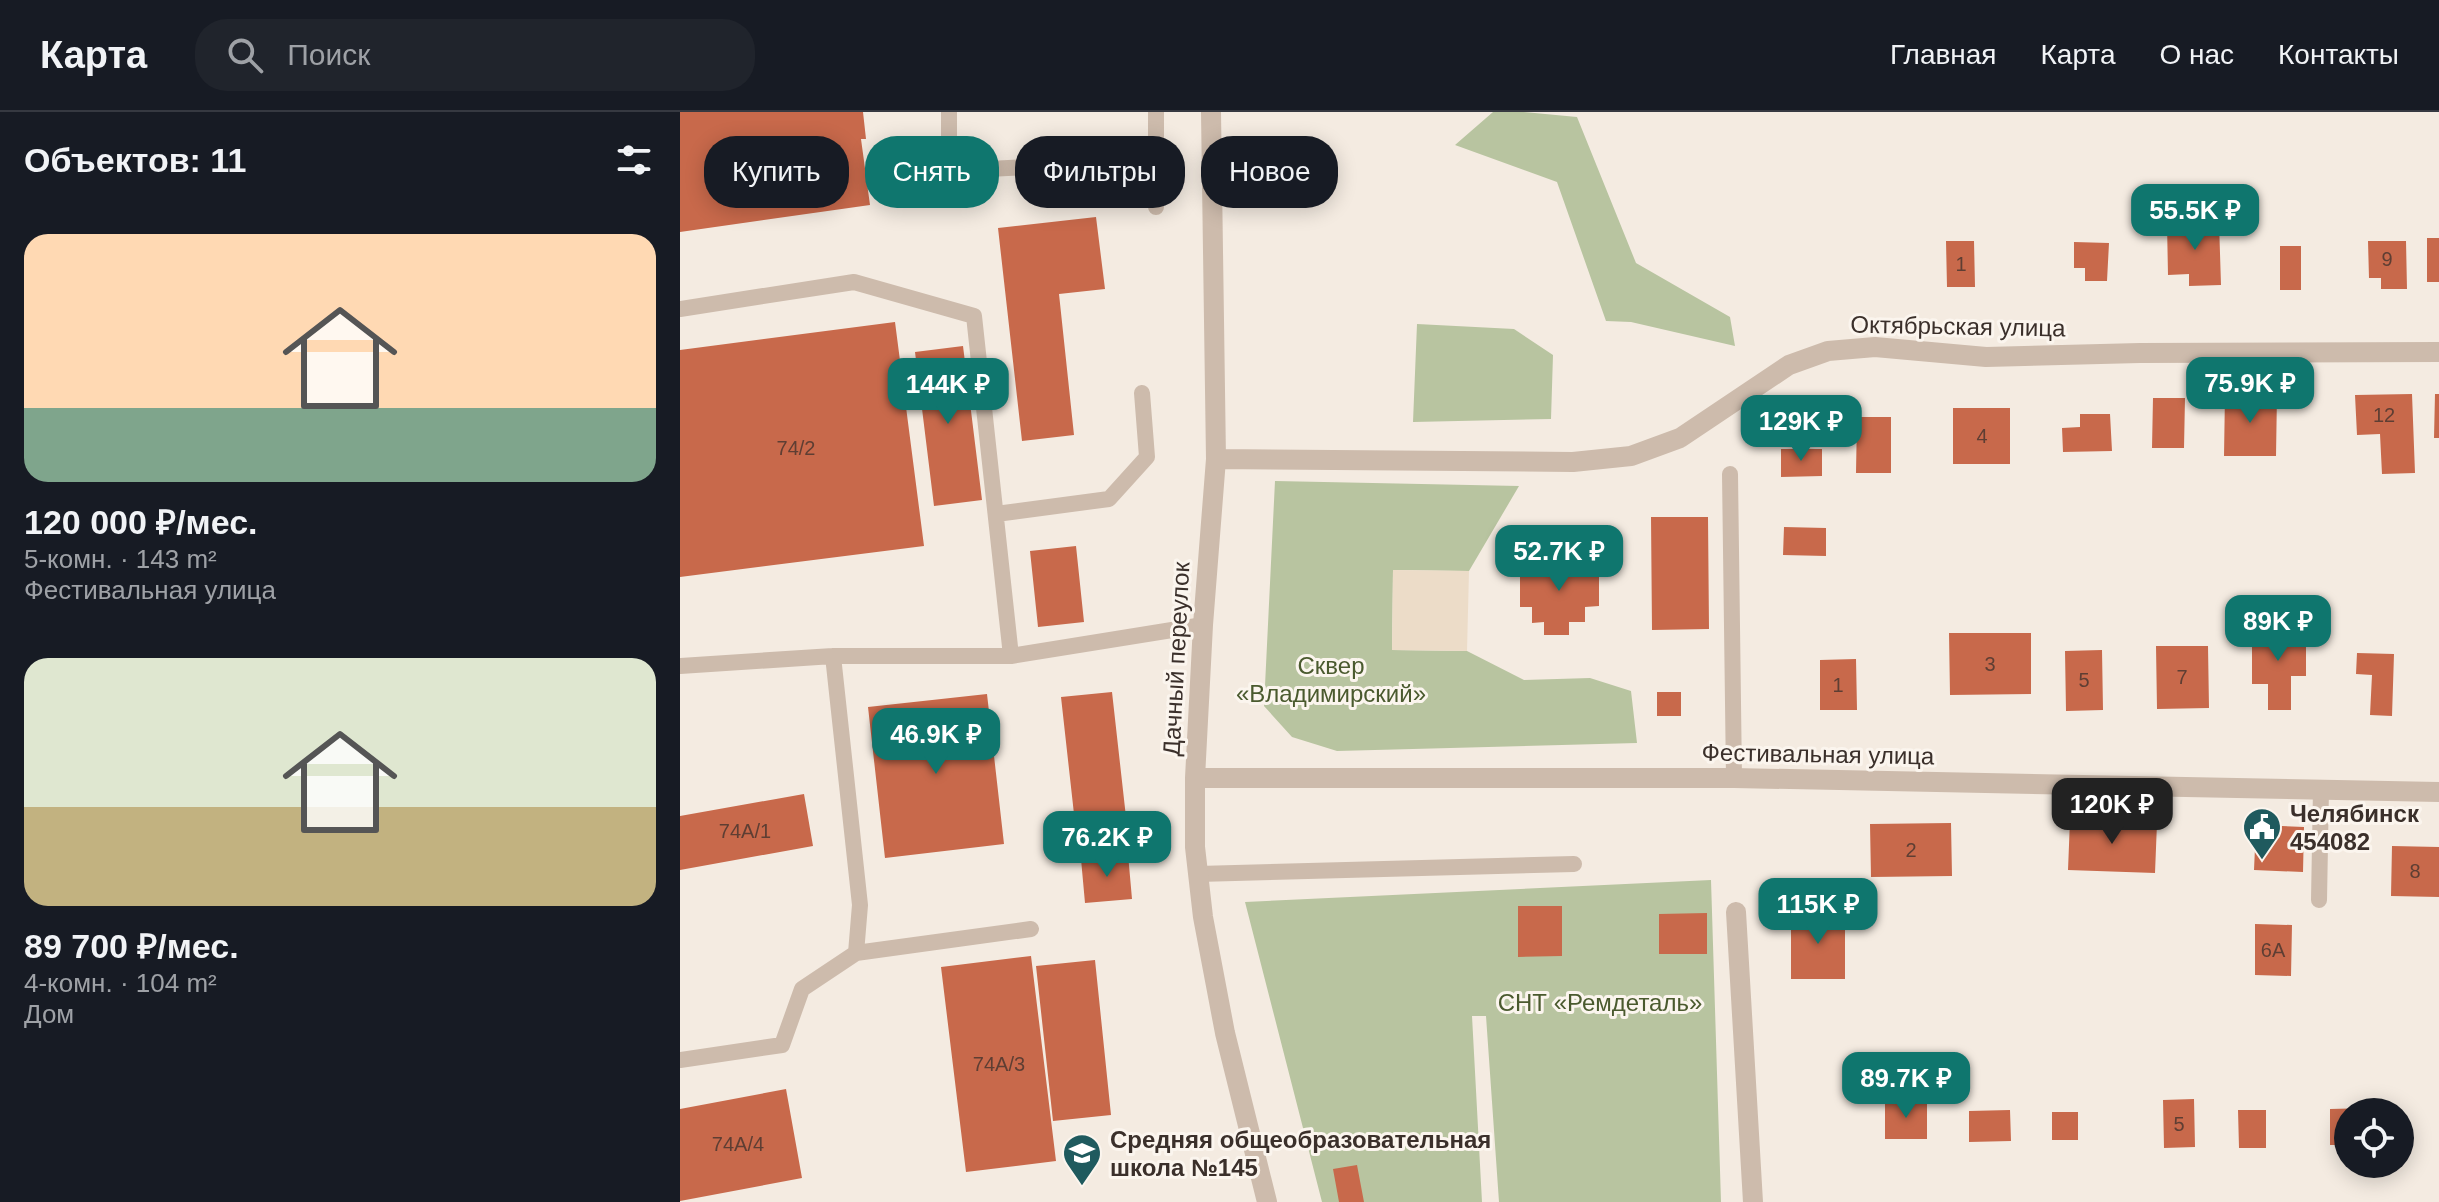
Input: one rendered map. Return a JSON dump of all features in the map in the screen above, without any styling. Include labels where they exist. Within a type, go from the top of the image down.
[{"type":"street","name":"Дачный переулок","points":[[1211,112],[1216,459],[1203,625],[1195,778],[1195,847],[1203,917],[1225,1033],[1267,1202]]},
{"type":"street","name":"Октябрьская улица","points":[[1216,459],[1573,462],[1631,456],[1680,438],[1789,365],[1828,351],[1875,347],[1986,357],[2439,352]]},
{"type":"street","name":"Фестивальная улица","points":[[1195,778],[1734,778],[2439,792]]},
{"type":"street","points":[[1736,912],[1753,1202]]},
{"type":"lane","points":[[949,112],[949,171],[1015,168]]},
{"type":"lane","points":[[1156,112],[1156,136]]},
{"type":"lane","points":[[680,309],[854,282],[974,316],[1011,656]]},
{"type":"lane","points":[[996,514],[1109,499],[1147,457],[1142,393]]},
{"type":"lane","points":[[1730,474],[1734,778]]},
{"type":"lane","points":[[680,666],[833,656],[1011,656],[1203,625]]},
{"type":"lane","points":[[833,656],[860,905],[856,953]]},
{"type":"lane","points":[[2319,900],[2321,789]]},
{"type":"lane","points":[[1198,874],[1574,864]]},
{"type":"lane","points":[[680,1060],[782,1045],[802,989],[856,953],[1031,929]]},
{"type":"green space","points":[[1493,112],[1577,117],[1636,263],[1730,317],[1735,346],[1631,322],[1606,321],[1557,182],[1455,145]]},
{"type":"green space","points":[[1417,324],[1514,329],[1553,355],[1551,419],[1413,422]]},
{"type":"green space","name":"Сквер «Владимирский»","points":[[1275,481],[1519,486],[1469,571],[1393,570],[1392,650],[1467,651],[1524,680],[1590,678],[1631,691],[1637,743],[1337,751],[1292,737],[1264,706]]},
{"type":"green space","name":"СНТ «Ремдеталь»","points":[[1711,880],[1721,1202],[1499,1202],[1486,1016],[1472,1016],[1482,1202],[1322,1202],[1245,902]]},
{"type":"shaded area","points":[[1393,570],[1469,571],[1467,651],[1392,650]]},
{"type":"building","points":[[680,112],[863,112],[866,136],[861,139],[865,206],[849,208],[849,136],[704,136],[704,208],[849,208],[680,232]]},
{"type":"building","points":[[1096,217],[1105,289],[1059,294],[1074,435],[1022,441],[998,228]]},
{"type":"building","points":[[2219,222],[2221,285],[2189,286],[2189,274],[2168,275],[2167,224]]},
{"type":"building","points":[[2427,238],[2439,238],[2439,282],[2427,282]]},
{"type":"building","points":[[1946,241],[1974,241],[1975,287],[1947,287]]},
{"type":"building","points":[[2368,241],[2406,241],[2407,289],[2381,289],[2381,278],[2369,278]]},
{"type":"building","points":[[2074,242],[2109,243],[2107,281],[2085,281],[2085,268],[2074,268]]},
{"type":"building","points":[[2280,246],[2301,246],[2301,290],[2280,290]]},
{"type":"building","points":[[895,322],[924,546],[680,577],[680,350]]},
{"type":"building","points":[[963,346],[982,500],[934,506],[915,352]]},
{"type":"building","points":[[2225,394],[2277,394],[2276,456],[2224,456]]},
{"type":"building","points":[[2412,394],[2415,473],[2382,474],[2380,434],[2357,435],[2355,395]]},
{"type":"building","points":[[2435,394],[2439,394],[2439,438],[2434,438]]},
{"type":"building","points":[[2153,398],[2185,398],[2184,448],[2152,448]]},
{"type":"building","points":[[1953,408],[2010,408],[2010,464],[1953,464]]},
{"type":"building","points":[[2080,414],[2110,414],[2112,451],[2063,452],[2062,428],[2080,427]]},
{"type":"building","points":[[1857,417],[1891,417],[1891,473],[1856,473]]},
{"type":"building","points":[[1781,449],[1822,449],[1822,476],[1781,477]]},
{"type":"building","points":[[1651,517],[1708,517],[1709,629],[1652,630]]},
{"type":"building","points":[[1784,527],[1826,528],[1826,556],[1783,555]]},
{"type":"building","points":[[1076,546],[1084,622],[1038,627],[1030,551]]},
{"type":"building","points":[[1573,548],[1573,564],[1580,575],[1599,575],[1599,606],[1585,607],[1585,622],[1569,622],[1569,635],[1544,635],[1544,622],[1532,623],[1532,607],[1520,607],[1520,575],[1538,575],[1544,566],[1543,549]]},
{"type":"building","points":[[2252,630],[2306,630],[2306,676],[2291,676],[2291,710],[2268,710],[2268,684],[2252,684]]},
{"type":"building","points":[[1949,633],[2031,633],[2031,694],[1950,695]]},
{"type":"building","points":[[2156,646],[2208,646],[2209,708],[2157,709]]},
{"type":"building","points":[[2102,650],[2103,710],[2066,711],[2065,651]]},
{"type":"building","points":[[2357,653],[2394,654],[2392,716],[2370,715],[2372,675],[2356,674]]},
{"type":"building","points":[[1856,659],[1857,710],[1820,710],[1820,660]]},
{"type":"building","points":[[1112,692],[1127,826],[1076,832],[1061,697]]},
{"type":"building","points":[[1657,692],[1681,692],[1681,716],[1657,716]]},
{"type":"building","points":[[987,694],[1004,844],[885,858],[868,707]]},
{"type":"building","points":[[804,794],[813,846],[680,870],[680,816]]},
{"type":"building","points":[[2070,820],[2157,823],[2155,873],[2068,870]]},
{"type":"building","points":[[1951,823],[1952,876],[1871,877],[1870,824]]},
{"type":"building","points":[[2256,825],[2304,827],[2303,872],[2254,870]]},
{"type":"building","points":[[2392,846],[2439,847],[2439,897],[2391,896]]},
{"type":"building","points":[[1128,854],[1132,899],[1085,903],[1081,859]]},
{"type":"building","points":[[1518,906],[1562,906],[1562,956],[1518,957]]},
{"type":"building","points":[[1707,913],[1707,954],[1659,954],[1659,914]]},
{"type":"building","points":[[1791,913],[1845,913],[1845,979],[1791,979]]},
{"type":"building","points":[[2255,924],[2292,925],[2291,976],[2255,975]]},
{"type":"building","points":[[1031,956],[1056,1161],[966,1172],[941,967]]},
{"type":"building","points":[[1095,960],[1111,1115],[1053,1121],[1036,966]]},
{"type":"building","points":[[786,1089],[802,1178],[680,1201],[680,1109]]},
{"type":"building","points":[[2194,1099],[2195,1147],[2164,1148],[2163,1100]]},
{"type":"building","points":[[1885,1102],[1927,1102],[1927,1139],[1885,1139]]},
{"type":"building","points":[[2330,1109],[2334,1109],[2334,1145],[2330,1145]]},
{"type":"building","points":[[2010,1110],[2011,1141],[1969,1142],[1969,1111]]},
{"type":"building","points":[[2238,1110],[2266,1110],[2266,1148],[2239,1148]]},
{"type":"building","points":[[2052,1112],[2078,1112],[2078,1140],[2052,1140]]},
{"type":"building","points":[[1357,1165],[1364,1202],[1339,1202],[1333,1169]]},
{"type":"place","name":"Челябинск 454082","points":[[2262,861]]},
{"type":"place","name":"Средняя общеобразовательная школа №145","points":[[1082,1187]]}]
